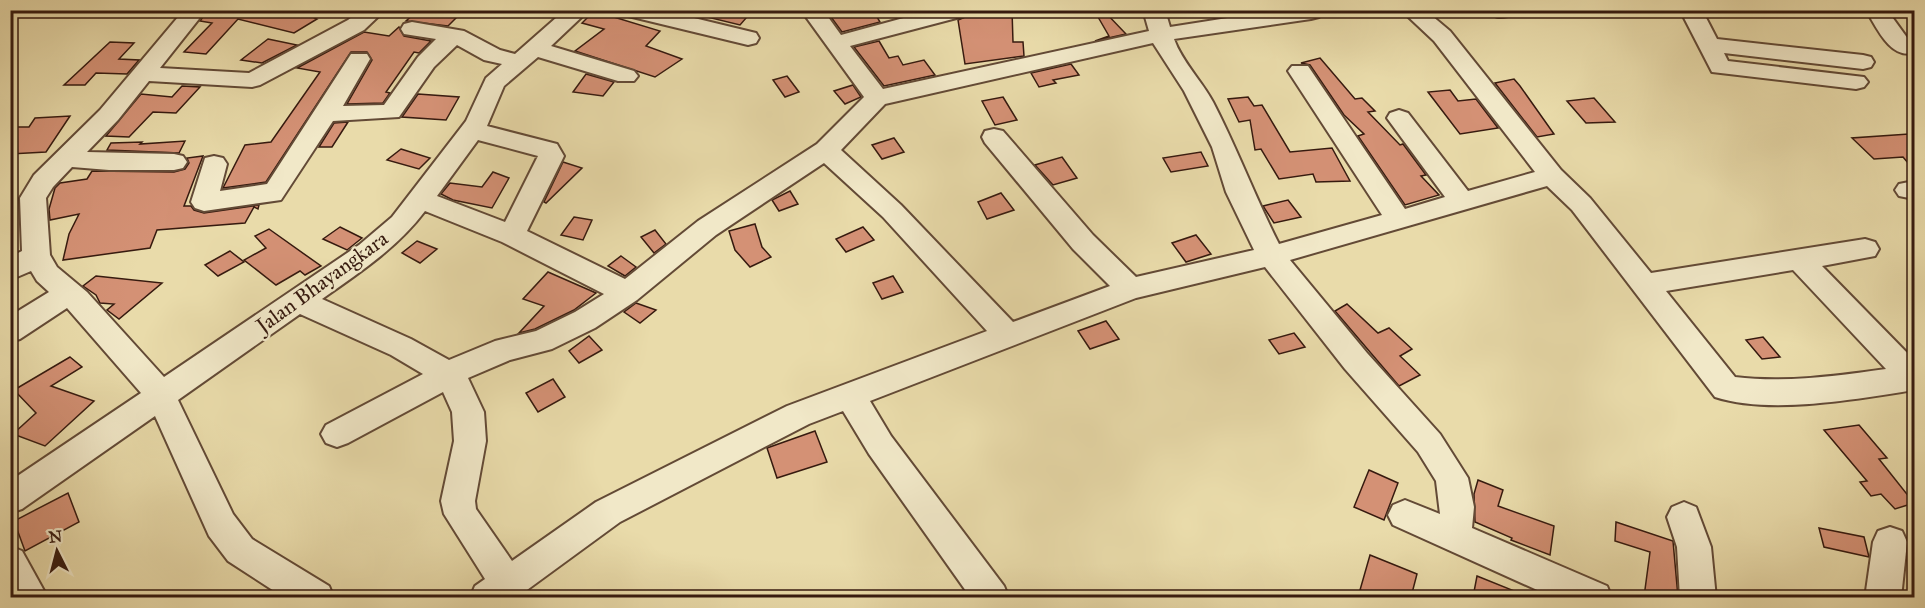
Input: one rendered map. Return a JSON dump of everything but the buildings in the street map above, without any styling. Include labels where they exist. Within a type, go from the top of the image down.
[{"type":"street","points":[[196,10],[109,115],[22,200],[36,256],[47,274],[69,293],[160,394],[222,525],[240,550],[317,597]]},
{"type":"street","points":[[142,74],[252,80],[278,69],[375,10]]},
{"type":"street","points":[[632,10],[748,38]]},
{"type":"street","points":[[811,10],[877,98]]},
{"type":"street","points":[[837,43],[960,10]]},
{"type":"street","points":[[1154,10],[1166,49],[1189,78],[1224,147],[1239,192],[1271,256],[1356,361],[1429,443],[1452,478],[1457,507],[1454,536]]},
{"type":"street","points":[[1411,10],[1442,36],[1552,176],[1581,204],[1646,284],[1726,388],[1756,392],[1820,390],[1913,378]]},
{"type":"street","points":[[1690,10],[1725,77],[1859,72],[1709,45]]},
{"type":"street","points":[[1875,10],[1900,44],[1907,48],[1914,46]]},
{"type":"street","name":"Jalan Bhayangkara","points":[[10,499],[369,252],[401,224],[422,200],[473,131],[494,83],[574,12]]},
{"type":"street","points":[[337,434],[490,354],[552,337],[585,320],[627,293],[707,228],[826,150],[877,98],[1160,35],[1311,12]]},
{"type":"street","points":[[412,29],[456,36],[492,55],[525,55],[626,76]]},
{"type":"street","points":[[326,114],[391,112],[424,62],[438,47],[456,36]]},
{"type":"street","points":[[214,164],[204,202],[272,194],[279,189],[292,164],[359,59]]},
{"type":"street","points":[[1300,71],[1398,219]]},
{"type":"street","points":[[1398,117],[1462,201]]},
{"type":"street","points":[[473,131],[539,147],[548,150],[551,156],[512,235]]},
{"type":"street","points":[[994,137],[1083,242],[1131,289]]},
{"type":"street","points":[[826,150],[892,211],[1007,334]]},
{"type":"street","points":[[66,158],[109,162],[174,162]]},
{"type":"street","points":[[299,301],[401,347],[452,375],[468,412],[470,441],[458,501],[461,514],[496,590],[608,512],[669,483],[798,415],[849,395],[1131,289],[1271,256],[1552,176]]},
{"type":"street","points":[[422,200],[512,235],[627,293]]},
{"type":"street","points":[[1646,284],[1864,249]]},
{"type":"street","points":[[10,270],[36,256]]},
{"type":"street","points":[[1799,259],[1913,378]]},
{"type":"street","points":[[10,331],[69,293]]},
{"type":"street","points":[[849,395],[880,445],[992,597]]},
{"type":"street","points":[[1405,515],[1595,597]]},
{"type":"street","points":[[1684,517],[1694,547],[1698,597]]},
{"type":"street","points":[[1883,597],[1890,542]]},
{"type":"street","points":[[10,562],[31,597]]}]
